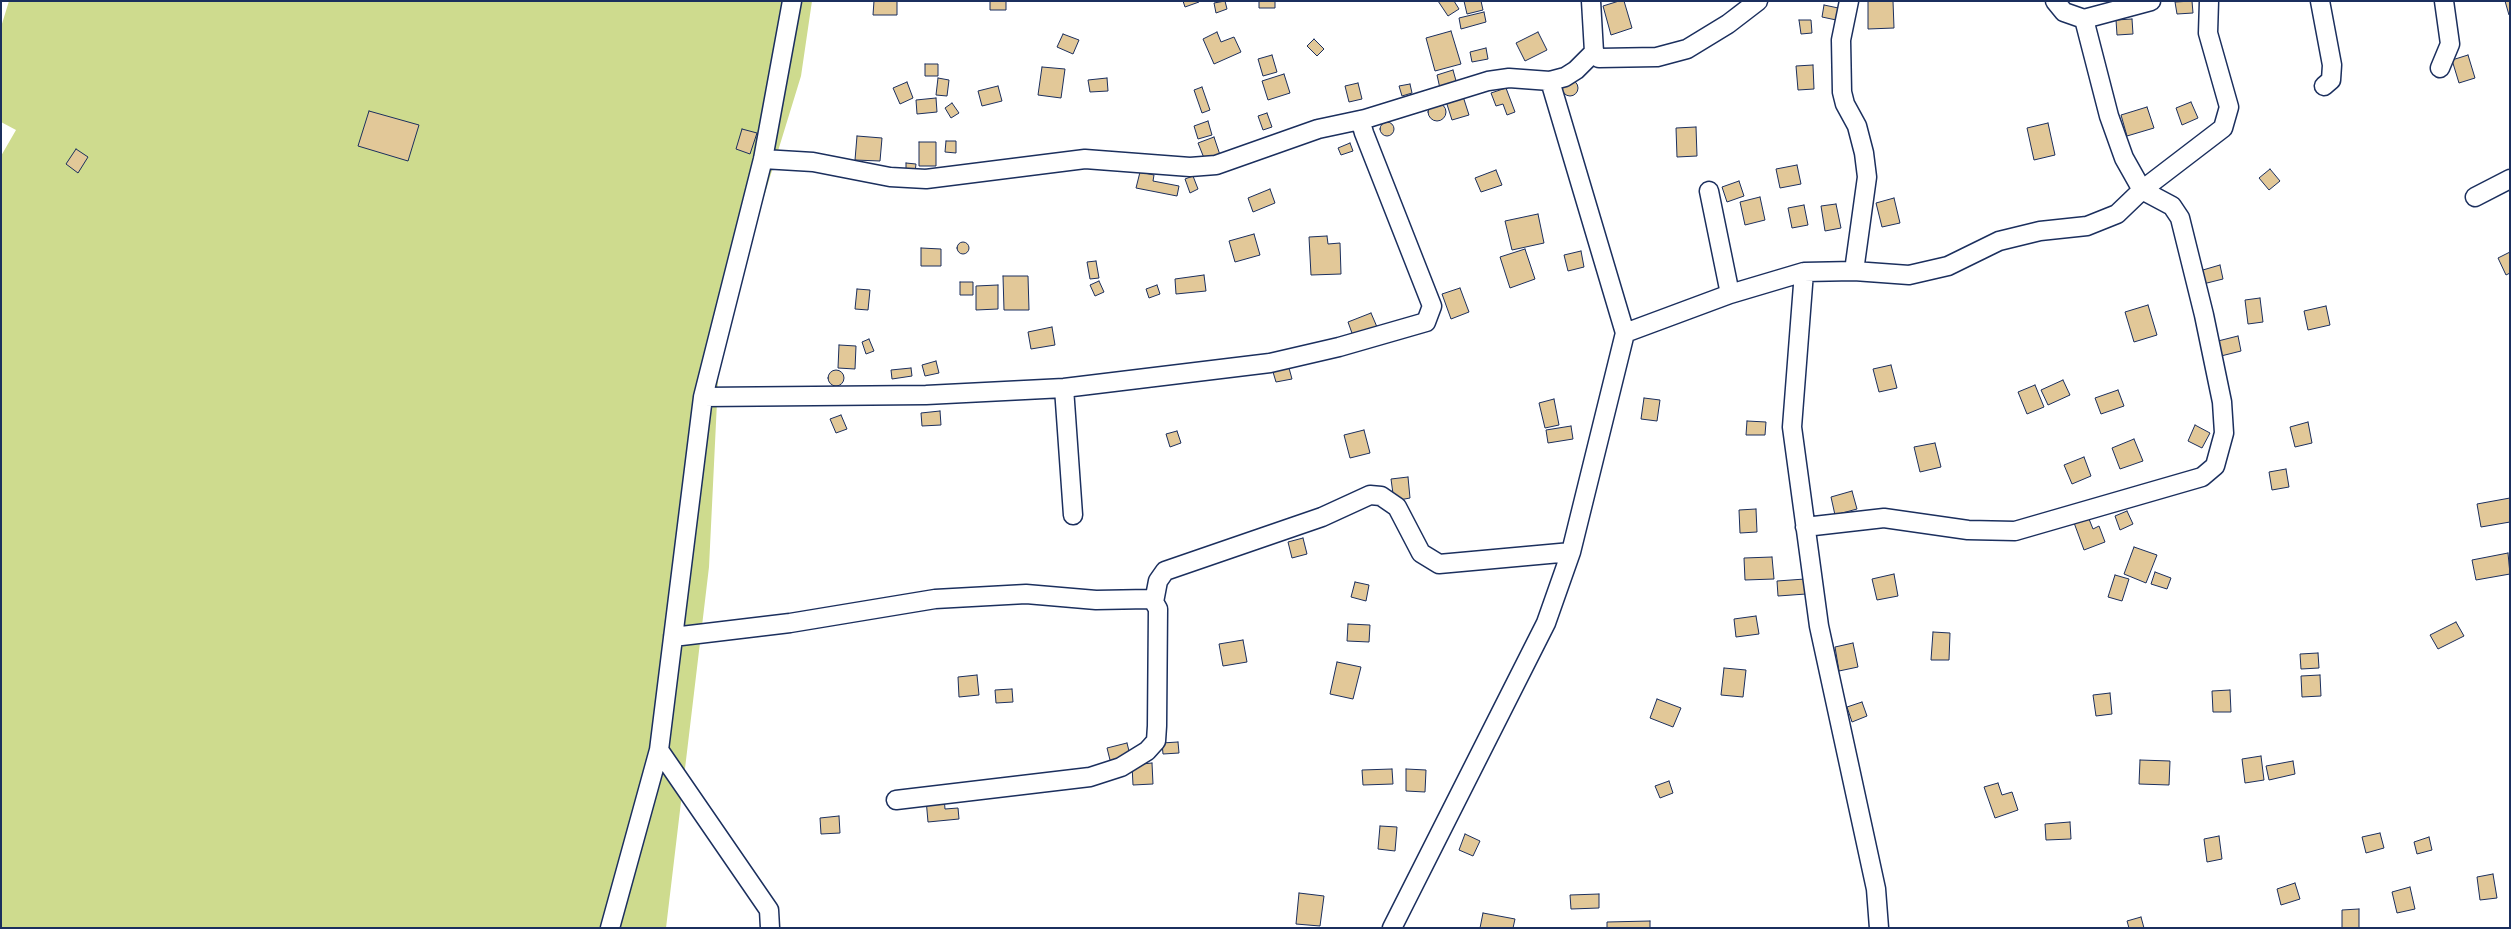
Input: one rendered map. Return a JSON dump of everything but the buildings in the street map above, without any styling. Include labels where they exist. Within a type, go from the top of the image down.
[{"type":"street","points":[[610,928],[658,750],[703,397],[762,160],[792,1]]},
{"type":"street","points":[[1591,1],[1594,52],[1599,58],[1657,57],[1687,49],[1728,24],[1758,1]]},
{"type":"street","points":[[1849,1],[1841,40],[1842,92],[1845,104],[1857,126],[1864,153],[1867,177],[1854,270]]},
{"type":"street","points":[[2055,1],[2064,12],[2084,20],[2151,1]]},
{"type":"street","points":[[1625,333],[1730,294],[1804,272],[1854,270],[1909,275],[1948,266],[1999,241],[2040,231],[2087,226],[2117,214],[2142,190],[2223,128],[2229,108],[2208,33],[2209,1]]},
{"type":"street","points":[[2320,1],[2332,65],[2331,80],[2324,86]]},
{"type":"street","points":[[2440,68],[2450,44],[2444,1]]},
{"type":"street","points":[[1805,527],[1884,518],[1968,530],[2015,531],[2202,478],[2215,466],[2224,433],[2222,402],[2182,225],[2172,206],[2142,190],[2124,158],[2109,116],[2084,20]]},
{"type":"street","points":[[762,160],[813,162],[890,177],[926,179],[1085,159],[1190,167],[1216,166],[1318,129],[1365,118],[1488,80],[1510,78],[1550,81],[1565,77],[1576,70],[1594,52]]},
{"type":"street","points":[[1392,928],[1546,623],[1571,552],[1625,333],[1550,81]]},
{"type":"street","points":[[703,397],[926,395],[1064,388],[1270,363],[1339,347],[1426,322],[1432,306],[1364,133],[1362,126],[1365,118]]},
{"type":"street","points":[[2476,196],[2510,179]]},
{"type":"street","points":[[1709,190],[1730,294]]},
{"type":"street","points":[[1804,272],[1792,427],[1819,626],[1876,889],[1879,928]]},
{"type":"street","points":[[1064,388],[1073,515]]},
{"type":"street","points":[[1154,602],[1158,581],[1165,571],[1322,517],[1370,495],[1381,496],[1397,507],[1421,553],[1439,564],[1571,552]]},
{"type":"street","points":[[673,637],[790,623],[935,599],[1026,594],[1096,600],[1149,598],[1154,602],[1158,609],[1157,726],[1156,741],[1147,752],[1121,767],[1090,777],[896,800]]},
{"type":"street","points":[[658,750],[769,910],[770,928]]},
{"type":"green space","points":[[9,1],[812,1],[801,76],[720,340],[709,567],[666,928],[1,928],[1,156],[16,130],[1,122],[1,27]]}]
